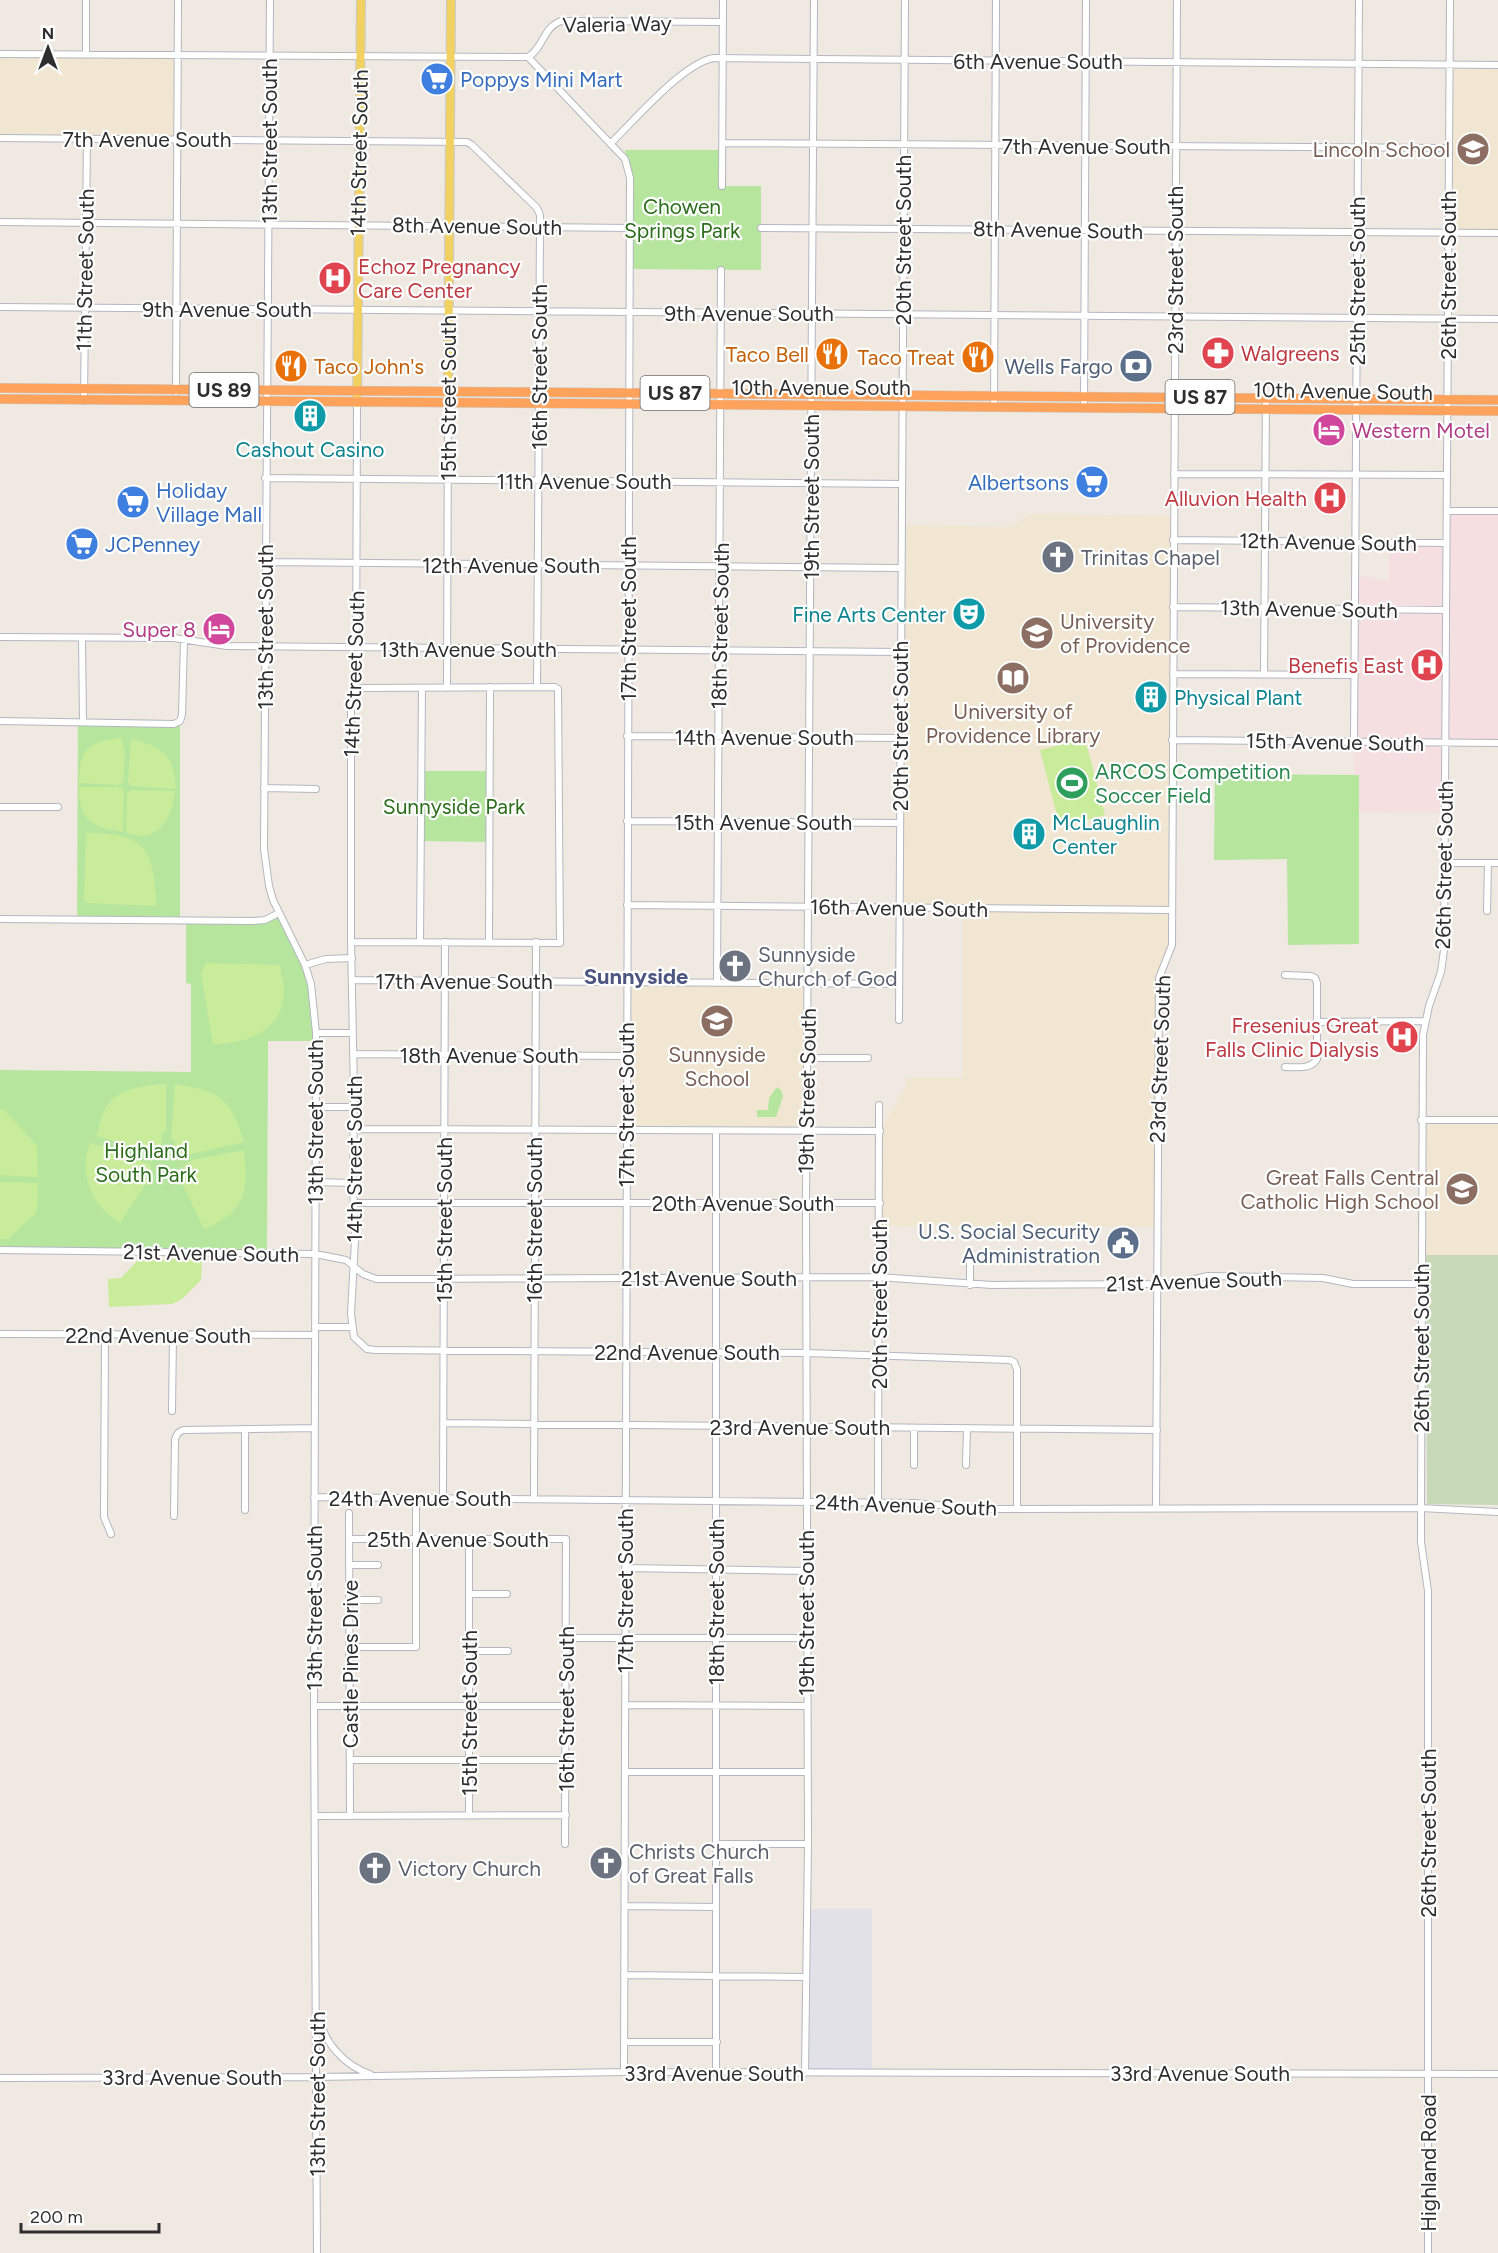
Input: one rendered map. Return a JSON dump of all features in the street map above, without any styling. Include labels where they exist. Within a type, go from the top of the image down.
[{"type":"highway","name":"10th Avenue South","points":[[0,388],[83,388],[266,401],[357,403],[994,408],[1175,397],[1498,400]]},
{"type":"highway","name":"10th Avenue South","points":[[0,399],[84,401],[266,390],[539,392],[902,395],[994,397],[1174,407],[1498,411]]},
{"type":"main road","name":"14th Street South","points":[[357,403],[361,0]]},
{"type":"main road","name":"15th Street South","points":[[448,402],[451,0]]},
{"type":"street","points":[[86,0],[86,55]]},
{"type":"street","points":[[176,395],[178,0]]},
{"type":"street","name":"13th Street South","points":[[270,0],[264,849],[269,887],[279,913],[305,965],[314,1007],[315,1033],[314,1706],[317,2253]]},
{"type":"street","points":[[722,186],[723,0]]},
{"type":"street","name":"19th Street South","points":[[805,2073],[808,1844],[806,1203],[814,0]]},
{"type":"street","name":"20th Street South","points":[[899,1020],[905,0]]},
{"type":"street","points":[[994,408],[996,0]]},
{"type":"street","points":[[1084,402],[1086,0]]},
{"type":"street","name":"23rd Street South","points":[[1156,1508],[1158,978],[1172,945],[1177,0]]},
{"type":"street","name":"25th Street South","points":[[1354,742],[1359,0]]},
{"type":"street","name":"26th Street South","points":[[1428,2073],[1428,1591],[1421,1542],[1421,1120],[1423,1035],[1443,961],[1450,0]]},
{"type":"street","name":"Valeria Way","points":[[528,57],[534,54],[549,28],[561,21],[723,22]]},
{"type":"street","points":[[0,54],[528,57]]},
{"type":"street","name":"17th Street South","points":[[528,57],[625,159],[630,178],[624,2072]]},
{"type":"street","name":"6th Avenue South","points":[[611,143],[685,71],[703,60],[723,58],[1498,64]]},
{"type":"street","name":"7th Avenue South","points":[[0,138],[467,142],[537,208],[540,215],[540,227]]},
{"type":"street","name":"11th Street South","points":[[84,401],[87,139]]},
{"type":"street","name":"7th Avenue South","points":[[723,143],[1448,148]]},
{"type":"street","name":"8th Avenue South","points":[[0,222],[630,228]]},
{"type":"street","name":"16th Street South","points":[[537,687],[540,227]]},
{"type":"street","name":"8th Avenue South","points":[[761,228],[1498,233]]},
{"type":"street","name":"18th Street South","points":[[717,983],[721,270]]},
{"type":"street","name":"9th Avenue South","points":[[0,306],[1498,318]]},
{"type":"street","points":[[1264,674],[1266,397]]},
{"type":"street","name":"15th Street South","points":[[447,688],[448,402]]},
{"type":"street","name":"14th Street South","points":[[357,403],[356,688],[351,698],[351,942],[355,1240],[351,1327],[360,1345]]},
{"type":"street","points":[[1174,474],[1447,475]]},
{"type":"street","name":"11th Avenue South","points":[[265,478],[902,484]]},
{"type":"street","points":[[1447,511],[1498,511]]},
{"type":"street","name":"12th Avenue South","points":[[1173,540],[1446,543]]},
{"type":"street","name":"12th Avenue South","points":[[265,562],[901,568]]},
{"type":"street","name":"13th Avenue South","points":[[1173,607],[1446,610]]},
{"type":"street","name":"13th Avenue South","points":[[0,637],[184,640],[227,646],[265,647],[901,652]]},
{"type":"street","points":[[82,638],[83,722]]},
{"type":"street","points":[[0,721],[174,724],[180,721],[182,715],[184,640]]},
{"type":"street","points":[[1173,674],[1355,675]]},
{"type":"street","points":[[489,942],[490,687]]},
{"type":"street","points":[[351,942],[560,943],[558,689],[555,687],[356,688]]},
{"type":"street","points":[[420,942],[422,688]]},
{"type":"street","name":"14th Avenue South","points":[[627,736],[900,738]]},
{"type":"street","name":"15th Avenue South","points":[[1172,740],[1498,743]]},
{"type":"street","points":[[264,788],[316,789]]},
{"type":"street","points":[[0,807],[58,807]]},
{"type":"street","name":"15th Avenue South","points":[[627,821],[899,823]]},
{"type":"street","points":[[1444,863],[1498,863]]},
{"type":"street","points":[[1487,911],[1488,863]]},
{"type":"street","name":"16th Avenue South","points":[[627,905],[1172,910]]},
{"type":"street","points":[[0,920],[253,921],[265,920],[279,913]]},
{"type":"street","name":"15th Street South","points":[[443,1498],[445,942]]},
{"type":"street","name":"16th Street South","points":[[534,1498],[536,942]]},
{"type":"street","name":"17th Avenue South","points":[[305,965],[326,959],[352,958]]},
{"type":"street","points":[[1285,975],[1311,976],[1317,983],[1317,1059],[1308,1067],[1286,1067]]},
{"type":"street","name":"17th Avenue South","points":[[353,980],[899,984]]},
{"type":"street","points":[[1316,1022],[1425,1021]]},
{"type":"street","points":[[315,1033],[353,1033]]},
{"type":"street","name":"18th Avenue South","points":[[353,1054],[626,1056]]},
{"type":"street","points":[[807,1058],[868,1058]]},
{"type":"street","name":"20th Street South","points":[[878,1503],[879,1105]]},
{"type":"street","points":[[316,1107],[354,1107]]},
{"type":"street","points":[[1421,1120],[1498,1120]]},
{"type":"street","points":[[353,1129],[880,1131]]},
{"type":"street","name":"18th Street South","points":[[716,1131],[717,2073]]},
{"type":"street","points":[[316,1182],[353,1183]]},
{"type":"street","name":"20th Avenue South","points":[[354,1203],[880,1203]]},
{"type":"street","name":"21st Avenue South","points":[[0,1250],[315,1254],[338,1257],[363,1274],[376,1279],[878,1277],[970,1284],[1156,1284],[1179,1283],[1198,1277],[1217,1276],[1323,1278],[1353,1284],[1421,1284]]},
{"type":"street","points":[[970,1252],[970,1284]]},
{"type":"street","points":[[315,1327],[351,1327]]},
{"type":"street","name":"22nd Avenue South","points":[[0,1334],[315,1335]]},
{"type":"street","points":[[105,1336],[104,1517],[111,1534]]},
{"type":"street","points":[[172,1411],[173,1336]]},
{"type":"street","name":"22nd Avenue South","points":[[360,1345],[375,1350],[807,1353],[1004,1358],[1014,1362],[1017,1369],[1018,1429]]},
{"type":"street","name":"23rd Avenue South","points":[[444,1423],[1156,1430]]},
{"type":"street","points":[[174,1516],[175,1439],[178,1433],[183,1430],[314,1428]]},
{"type":"street","points":[[914,1428],[914,1465]]},
{"type":"street","points":[[966,1465],[967,1428]]},
{"type":"street","points":[[245,1429],[245,1510]]},
{"type":"street","points":[[1017,1509],[1018,1429]]},
{"type":"street","name":"24th Avenue South","points":[[314,1497],[878,1503],[1017,1509],[1421,1508],[1498,1512]]},
{"type":"street","points":[[350,1647],[416,1647],[416,1498]]},
{"type":"street","name":"Castle Pines Drive","points":[[349,1513],[350,1816]]},
{"type":"street","name":"25th Avenue South","points":[[349,1539],[566,1539]]},
{"type":"street","name":"15th Street South","points":[[469,1815],[470,1539]]},
{"type":"street","name":"16th Street South","points":[[565,1844],[566,1539]]},
{"type":"street","points":[[349,1565],[378,1565]]},
{"type":"street","points":[[625,1568],[806,1571]]},
{"type":"street","points":[[470,1594],[507,1594]]},
{"type":"street","points":[[350,1600],[378,1600]]},
{"type":"street","points":[[566,1638],[807,1638]]},
{"type":"street","points":[[469,1650],[508,1651]]},
{"type":"street","points":[[625,1705],[806,1706]]},
{"type":"street","points":[[314,1706],[566,1706]]},
{"type":"street","points":[[350,1760],[566,1760]]},
{"type":"street","points":[[626,1772],[716,1774],[806,1772]]},
{"type":"street","points":[[315,1816],[566,1815]]},
{"type":"street","points":[[716,1844],[808,1844]]},
{"type":"street","points":[[624,1906],[716,1907]]},
{"type":"street","points":[[624,1975],[806,1977]]},
{"type":"street","points":[[316,2000],[319,2021],[343,2059],[364,2072],[376,2075]]},
{"type":"street","points":[[624,2042],[717,2042]]},
{"type":"street","name":"33rd Avenue South","points":[[0,2078],[316,2077],[624,2072],[1498,2074]]},
{"type":"street","name":"Highland Road","points":[[1428,2073],[1428,2253]]},
{"type":"shaded area","points":[[0,54],[178,55],[177,139],[0,138]]},
{"type":"shaded area","name":"Lincoln School","points":[[1449,64],[1498,65],[1498,234],[1448,233]]},
{"type":"shaded area","name":"Benefis East","points":[[1447,511],[1498,511],[1498,743],[1445,743],[1445,813],[1359,812],[1359,775],[1354,775],[1356,577],[1389,580],[1389,543],[1446,543]]},
{"type":"shaded area","points":[[1029,514],[1174,516],[1172,945],[1162,968],[1157,1227],[880,1226],[880,1131],[906,1086],[906,1078],[963,1078],[963,909],[899,908],[902,525],[1012,527]]},
{"type":"shaded area","name":"Sunnyside School","points":[[626,982],[808,984],[807,1131],[626,1130]]},
{"type":"shaded area","name":"Great Falls Central Catholic High School","points":[[1426,1123],[1498,1123],[1498,1255],[1426,1255]]},
{"type":"shaded area","points":[[806,1909],[872,1909],[872,2069],[805,2069]]},
{"type":"green space","name":"Chowen Springs Park","points":[[625,150],[723,150],[722,186],[761,186],[761,270],[631,269],[630,178]]},
{"type":"green space","points":[[180,721],[180,921],[77,920],[78,722]]},
{"type":"green space","points":[[121,738],[125,752],[123,782],[118,785],[79,783],[81,762],[88,749],[110,739]]},
{"type":"green space","points":[[131,739],[152,745],[165,754],[175,777],[176,789],[130,786],[128,781]]},
{"type":"green space","name":"ARCOS Competition Soccer Field","points":[[1085,739],[1105,815],[1060,827],[1040,750]]},
{"type":"green space","name":"Sunnyside Park","points":[[420,771],[489,771],[489,842],[420,841]]},
{"type":"green space","points":[[1215,774],[1359,775],[1359,944],[1288,945],[1287,859],[1214,860]]},
{"type":"green space","points":[[79,787],[120,787],[124,791],[123,832],[103,828],[89,820],[82,808]]},
{"type":"green space","points":[[131,790],[175,791],[167,820],[155,832],[137,835],[126,832],[127,793]]},
{"type":"green space","points":[[86,833],[122,836],[143,848],[153,871],[157,906],[88,903],[84,900]]},
{"type":"green space","name":"Highland South Park","points":[[279,913],[311,984],[316,1041],[268,1041],[267,1254],[0,1250],[0,1070],[191,1072],[191,984],[186,983],[186,921],[253,921]]},
{"type":"green space","points":[[206,963],[280,965],[284,990],[282,1006],[270,1026],[250,1038],[213,1044],[201,973]]},
{"type":"green space","points":[[166,1084],[166,1132],[162,1134],[161,1152],[96,1136],[103,1113],[114,1098],[139,1087]]},
{"type":"green space","points":[[175,1084],[203,1090],[222,1099],[234,1116],[244,1142],[191,1154],[175,1152],[175,1141],[171,1138]]},
{"type":"green space","points":[[777,1087],[783,1096],[776,1117],[757,1117],[757,1110],[768,1110],[769,1098]]},
{"type":"green space","points":[[0,1110],[4,1110],[37,1146],[38,1177],[0,1175]]},
{"type":"green space","points":[[90,1143],[140,1157],[140,1161],[150,1164],[151,1168],[145,1177],[147,1182],[120,1223],[102,1208],[90,1189],[86,1167]]},
{"type":"green space","points":[[244,1150],[245,1178],[242,1199],[229,1215],[204,1229],[180,1179],[183,1176],[182,1168],[192,1160]]},
{"type":"green space","points":[[0,1182],[38,1183],[37,1212],[8,1239],[0,1239]]},
{"type":"green space","points":[[1426,1255],[1498,1255],[1498,1505],[1427,1504]]},
{"type":"green space","points":[[138,1260],[202,1260],[201,1280],[182,1299],[172,1304],[109,1307],[108,1279],[121,1278]]},
{"type":"place","name":"Poppys Mini Mart","points":[[437,79]]},
{"type":"place","name":"Lincoln School","points":[[1473,149]]},
{"type":"place","name":"Echoz Pregnancy Care Center","points":[[335,278]]},
{"type":"place","name":"Walgreens","points":[[1218,353]]},
{"type":"place","name":"Taco Bell","points":[[832,354]]},
{"type":"place","name":"Taco Treat","points":[[978,357]]},
{"type":"place","name":"Taco John's","points":[[291,366]]},
{"type":"place","name":"Wells Fargo","points":[[1136,366]]},
{"type":"place","name":"Cashout Casino","points":[[310,416]]},
{"type":"place","name":"Western Motel","points":[[1329,430]]},
{"type":"place","name":"Albertsons","points":[[1092,482]]},
{"type":"place","name":"Alluvion Health","points":[[1330,498]]},
{"type":"place","name":"Holiday Village Mall","points":[[133,502]]},
{"type":"place","name":"JCPenney","points":[[82,544]]},
{"type":"place","name":"Trinitas Chapel","points":[[1058,557]]},
{"type":"place","name":"Fine Arts Center","points":[[969,614]]},
{"type":"place","name":"Super 8","points":[[219,629]]},
{"type":"place","name":"University of Providence","points":[[1037,633]]},
{"type":"place","name":"Benefis East","points":[[1427,665]]},
{"type":"place","name":"University of Providence Library","points":[[1013,678]]},
{"type":"place","name":"Physical Plant","points":[[1151,697]]},
{"type":"place","name":"ARCOS Competition Soccer Field","points":[[1072,783]]},
{"type":"place","name":"McLaughlin Center","points":[[1029,834]]},
{"type":"place","name":"Sunnyside Church of God","points":[[735,966]]},
{"type":"place","name":"Sunnyside School","points":[[717,1021]]},
{"type":"place","name":"Fresenius Great Falls Clinic Dialysis","points":[[1402,1037]]},
{"type":"place","name":"Great Falls Central Catholic High School","points":[[1462,1189]]},
{"type":"place","name":"U.S. Social Security Administration","points":[[1123,1243]]},
{"type":"place","name":"Christs Church of Great Falls","points":[[606,1863]]},
{"type":"place","name":"Victory Church","points":[[375,1868]]},
{"type":"district","name":"Sunnyside","points":[[636,976]]}]
